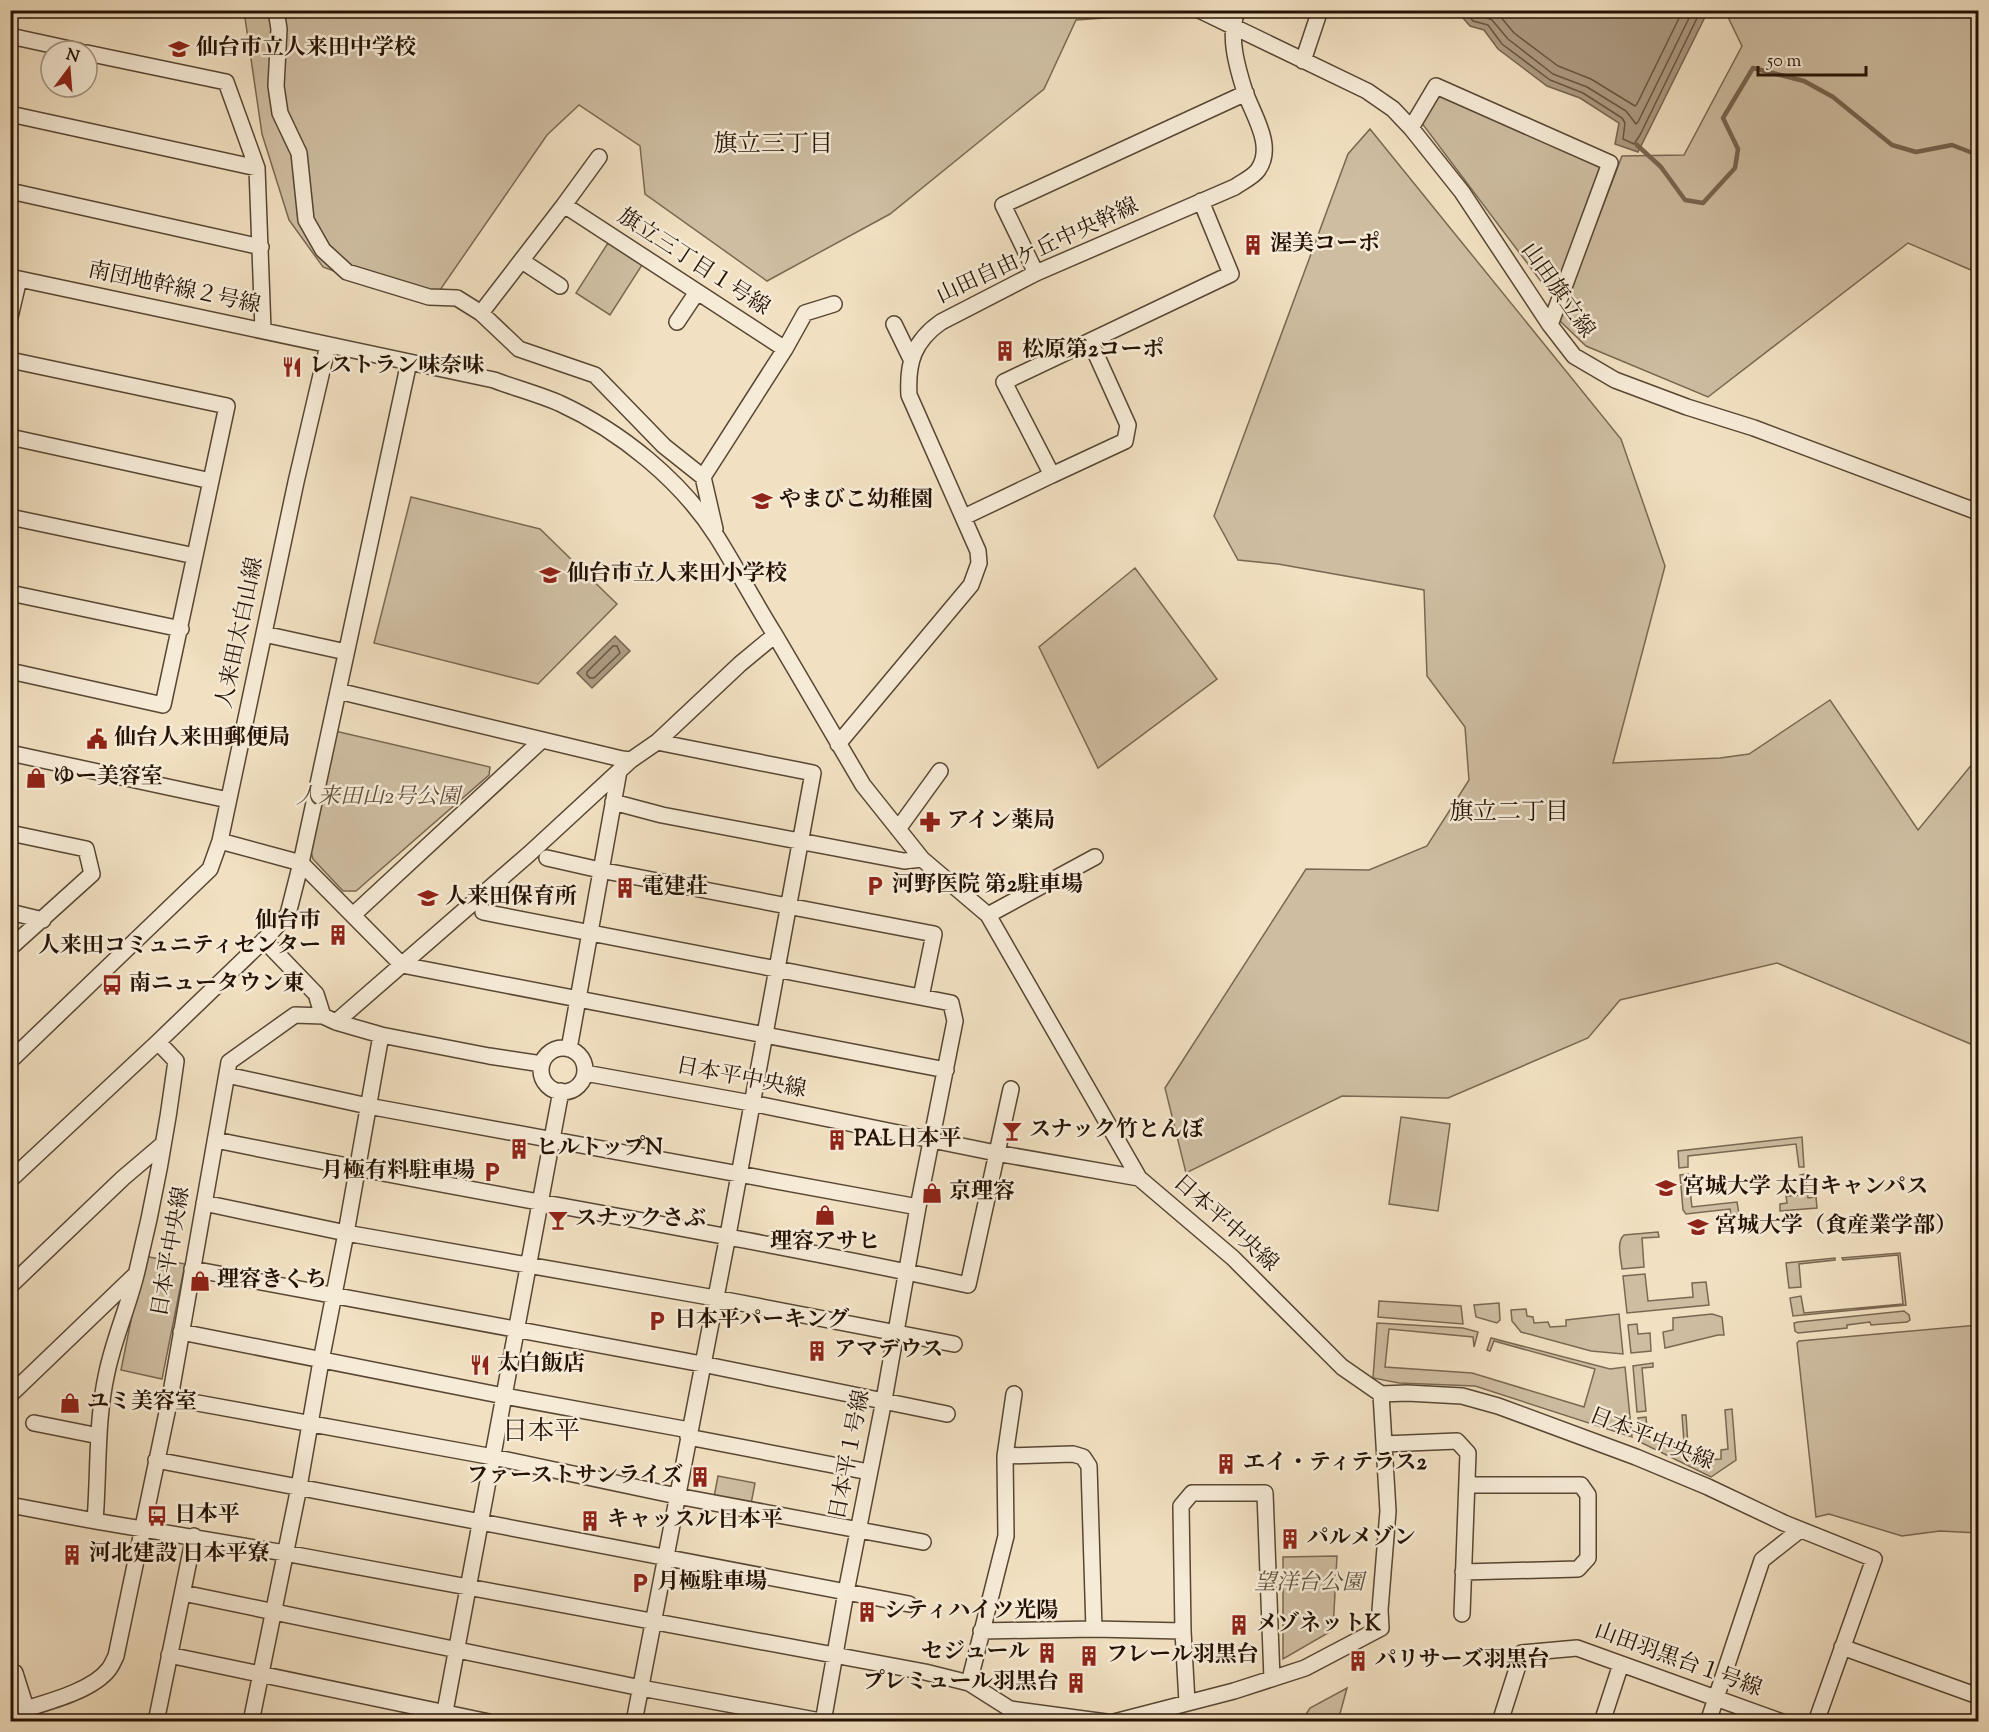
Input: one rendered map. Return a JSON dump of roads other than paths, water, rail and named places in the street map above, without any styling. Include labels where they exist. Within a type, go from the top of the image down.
[{"type":"street","points":[[276,10],[279,29],[276,86],[280,113],[299,153],[306,220],[323,250],[347,272],[429,297],[457,298],[481,313],[519,349],[595,375],[664,446],[703,477],[716,535],[863,785],[922,859],[988,915],[1139,1178]]},
{"type":"street","name":"山田旗立線","points":[[1199,10],[1367,91],[1393,109],[1462,192],[1550,325],[1574,356],[1615,380],[1687,407],[1754,428],[1978,512]]},
{"type":"street","name":"山田自由ケ丘中央幹線","points":[[838,744],[971,585],[979,563],[978,551],[964,517],[909,394],[908,378],[911,359],[917,346],[929,331],[941,322],[1036,273],[1235,187],[1257,171],[1264,155],[1259,126],[1234,52],[1233,28],[1237,10]]},
{"type":"street","points":[[1303,61],[1320,10]]},
{"type":"street","points":[[12,42],[39,46]]},
{"type":"street","points":[[99,56],[226,82],[257,168],[263,330]]},
{"type":"street","points":[[1411,128],[1436,86],[1610,163],[1550,325]]},
{"type":"street","points":[[1036,273],[1003,205],[1246,93]]},
{"type":"street","points":[[10,114],[257,168]]},
{"type":"street","points":[[481,313],[599,157]]},
{"type":"street","points":[[10,191],[261,247]]},
{"type":"street","points":[[1052,475],[1004,382],[1231,274],[1201,201]]},
{"type":"street","name":"旗立三丁目１号線","points":[[564,205],[785,349]]},
{"type":"street","points":[[522,261],[560,286]]},
{"type":"street","points":[[10,317],[15,278]]},
{"type":"street","name":"南団地幹線２号線","points":[[15,278],[494,380],[559,403],[626,442],[657,467],[686,496],[716,535]]},
{"type":"street","points":[[677,322],[697,292]]},
{"type":"street","points":[[703,477],[785,349],[805,313],[834,304]]},
{"type":"street","points":[[894,324],[911,359]]},
{"type":"street","points":[[964,517],[1125,441],[1128,425],[1090,341]]},
{"type":"street","name":"人来田太白山線","points":[[10,1061],[210,869],[220,841],[296,482],[328,345]]},
{"type":"street","points":[[10,360],[227,406],[163,705],[10,671]]},
{"type":"street","points":[[10,1180],[158,1042],[288,914],[409,362]]},
{"type":"street","points":[[10,437],[211,481]]},
{"type":"street","points":[[10,517],[195,556]]},
{"type":"street","points":[[10,593],[181,629]]},
{"type":"street","points":[[264,634],[346,652]]},
{"type":"street","points":[[264,940],[316,994],[330,1019],[402,965],[529,854],[619,771],[657,742],[740,663],[775,635]]},
{"type":"street","points":[[338,691],[632,760]]},
{"type":"street","points":[[353,915],[542,740]]},
{"type":"street","points":[[634,1722],[728,1235],[813,773],[657,742]]},
{"type":"street","points":[[10,753],[228,800]]},
{"type":"street","points":[[569,1049],[619,771]]},
{"type":"street","points":[[898,829],[940,771]]},
{"type":"street","points":[[613,802],[662,814],[904,861],[922,859]]},
{"type":"street","points":[[10,833],[86,849],[92,874],[10,948]]},
{"type":"street","points":[[220,841],[301,862],[402,965],[946,1070]]},
{"type":"street","points":[[988,915],[1095,857]]},
{"type":"street","points":[[483,912],[921,997],[934,934],[546,858]]},
{"type":"street","points":[[10,912],[43,920]]},
{"type":"street","name":"日本平１号線","points":[[824,1721],[846,1592],[885,1400],[918,1206],[955,1021],[951,1004],[921,997]]},
{"type":"street","name":"日本平中央線","points":[[10,1714],[76,1691],[95,1681],[109,1670],[116,1656],[129,1585],[143,1530],[170,1398],[229,1062],[296,1014],[330,1019],[381,1035],[542,1064]]},
{"type":"street","points":[[251,1722],[299,1487],[381,1035]]},
{"type":"street","points":[[95,1521],[99,1436],[106,1372],[136,1274],[163,1144],[176,1061],[158,1042]]},
{"type":"street","points":[[556,1049],[569,1049],[580,1055],[585,1073],[579,1085],[567,1091],[561,1091],[547,1085],[541,1071],[542,1064],[550,1052],[556,1049]]},
{"type":"street","name":"日本平中央線","points":[[585,1073],[751,1103],[996,1153],[1139,1178],[1233,1258],[1342,1367],[1381,1395],[1407,1393],[1462,1396],[1498,1406],[1636,1456],[1800,1530],[1874,1558],[1842,1647]]},
{"type":"street","points":[[227,1075],[368,1106],[918,1206]]},
{"type":"street","points":[[216,1140],[357,1169],[728,1235],[968,1285],[1011,1089]]},
{"type":"street","points":[[444,1717],[459,1649],[480,1522],[518,1330],[539,1202],[561,1091]]},
{"type":"street","points":[[10,1286],[123,1178],[163,1144]]},
{"type":"street","points":[[204,1203],[346,1233],[715,1298],[954,1344]]},
{"type":"street","points":[[192,1269],[702,1364],[947,1413]]},
{"type":"street","points":[[10,1395],[136,1274]]},
{"type":"street","points":[[180,1332],[688,1433],[869,1472]]},
{"type":"street","points":[[969,1683],[1006,1536],[1005,1456],[1014,1394]]},
{"type":"street","points":[[1114,1722],[1234,1691],[1305,1668],[1381,1628],[1380,1610],[1388,1510],[1381,1395]]},
{"type":"street","points":[[170,1398],[493,1457],[677,1496],[923,1542]]},
{"type":"street","points":[[34,1423],[99,1436]]},
{"type":"street","points":[[1383,1444],[1457,1441],[1468,1453],[1462,1614]]},
{"type":"street","points":[[1005,1456],[1073,1454],[1083,1457],[1089,1466],[1094,1629]]},
{"type":"street","points":[[156,1460],[909,1604]]},
{"type":"street","points":[[1463,1572],[1578,1569],[1588,1558],[1588,1495],[1581,1485],[1468,1485]]},
{"type":"street","points":[[1187,1702],[1183,1631],[1181,1506],[1192,1493],[1265,1493],[1269,1550],[1272,1679]]},
{"type":"street","points":[[10,1505],[143,1530],[194,1536],[925,1672],[969,1683],[1010,1709],[1106,1722]]},
{"type":"street","points":[[1708,1722],[1762,1560],[1800,1530]]},
{"type":"street","points":[[160,1721],[169,1655],[194,1536]]},
{"type":"street","points":[[183,1593],[641,1688],[824,1721]]},
{"type":"street","points":[[981,1631],[1094,1629],[1183,1631]]},
{"type":"street","points":[[1816,1722],[1842,1647],[1978,1696]]},
{"type":"street","name":"山田羽黒台１号線","points":[[1500,1722],[1522,1653],[1577,1648],[1782,1722]]},
{"type":"street","points":[[169,1655],[444,1717],[489,1722]]},
{"type":"street","points":[[1602,1722],[1621,1664]]},
{"type":"street","points":[[10,1673],[15,1673],[26,1708]]},
{"type":"water","points":[[1457,11],[1708,11],[1638,152],[1615,144],[1619,123],[1580,98],[1547,86],[1498,49],[1484,30],[1470,26]]},
{"type":"water","points":[[615,636],[630,651],[592,688],[577,673]]},
{"type":"waterway","points":[[1637,145],[1661,167],[1685,200],[1703,203],[1735,168],[1738,149],[1723,118],[1753,68],[1804,81],[1833,97],[1892,145],[1916,152],[1952,145],[1978,155]]},
{"type":"place","name":"仙台市立人来田中学校","points":[[179,49]]},
{"type":"place","name":"渥美コーポ","points":[[1253,245]]},
{"type":"place","name":"松原第2コーポ","points":[[1005,351]]},
{"type":"place","name":"レストラン味奈味","points":[[292,367]]},
{"type":"place","name":"やまびこ幼稚園","points":[[762,501]]},
{"type":"place","name":"仙台市立人来田小学校","points":[[550,575]]},
{"type":"place","name":"仙台人来田郵便局","points":[[97,739]]},
{"type":"place","name":"ゆー美容室","points":[[36,778]]},
{"type":"place","name":"アイン薬局","points":[[930,822]]},
{"type":"place","name":"河野医院 第2駐車場","points":[[875,886]]},
{"type":"place","name":"電建荘","points":[[625,888]]},
{"type":"place","name":"人来田保育所","points":[[428,898]]},
{"type":"place","name":"仙台市 人来田コミュニティセンター","points":[[338,935]]},
{"type":"place","name":"南ニュータウン東","points":[[112,985]]},
{"type":"place","name":"スナック竹とんぼ","points":[[1012,1131]]},
{"type":"place","name":"PAL日本平","points":[[837,1140]]},
{"type":"place","name":"ヒルトップN","points":[[519,1149]]},
{"type":"place","name":"月極有料駐車場","points":[[492,1172]]},
{"type":"place","name":"宮城大学 太白キャンパス","points":[[1666,1188]]},
{"type":"place","name":"京理容","points":[[932,1193]]},
{"type":"place","name":"理容アサヒ","points":[[825,1215]]},
{"type":"place","name":"スナックさぶ","points":[[558,1220]]},
{"type":"place","name":"宮城大学（食産業学部）","points":[[1698,1227]]},
{"type":"place","name":"理容きくち","points":[[200,1281]]},
{"type":"place","name":"日本平パーキング","points":[[657,1321]]},
{"type":"place","name":"アマデウス","points":[[817,1351]]},
{"type":"place","name":"太白飯店","points":[[480,1365]]},
{"type":"place","name":"ユミ美容室","points":[[70,1403]]},
{"type":"place","name":"エイ・ティテラス2","points":[[1226,1464]]},
{"type":"place","name":"ファーストサンライズ","points":[[700,1477]]},
{"type":"place","name":"日本平","points":[[157,1516]]},
{"type":"place","name":"キャッスル日本平","points":[[590,1521]]},
{"type":"place","name":"パルメゾン","points":[[1290,1539]]},
{"type":"place","name":"河北建設 日本平寮","points":[[72,1555]]},
{"type":"place","name":"月極駐車場","points":[[640,1583]]},
{"type":"place","name":"シティハイツ光陽","points":[[867,1612]]},
{"type":"place","name":"メゾネットK","points":[[1239,1625]]},
{"type":"place","name":"セジュール","points":[[1047,1653]]},
{"type":"place","name":"フレール羽黒台","points":[[1089,1656]]},
{"type":"place","name":"パリサーズ羽黒台","points":[[1358,1661]]},
{"type":"place","name":"プレミュール羽黒台","points":[[1076,1683]]},
{"type":"district","name":"旗立三丁目","points":[[773,145]]},
{"type":"district","name":"旗立二丁目","points":[[1509,813]]},
{"type":"district","name":"日本平","points":[[541,1432]]},
{"type":"park label","name":"人来田山2号公園","points":[[378,798]]},
{"type":"park label","name":"望洋台公園","points":[[1309,1584]]}]
